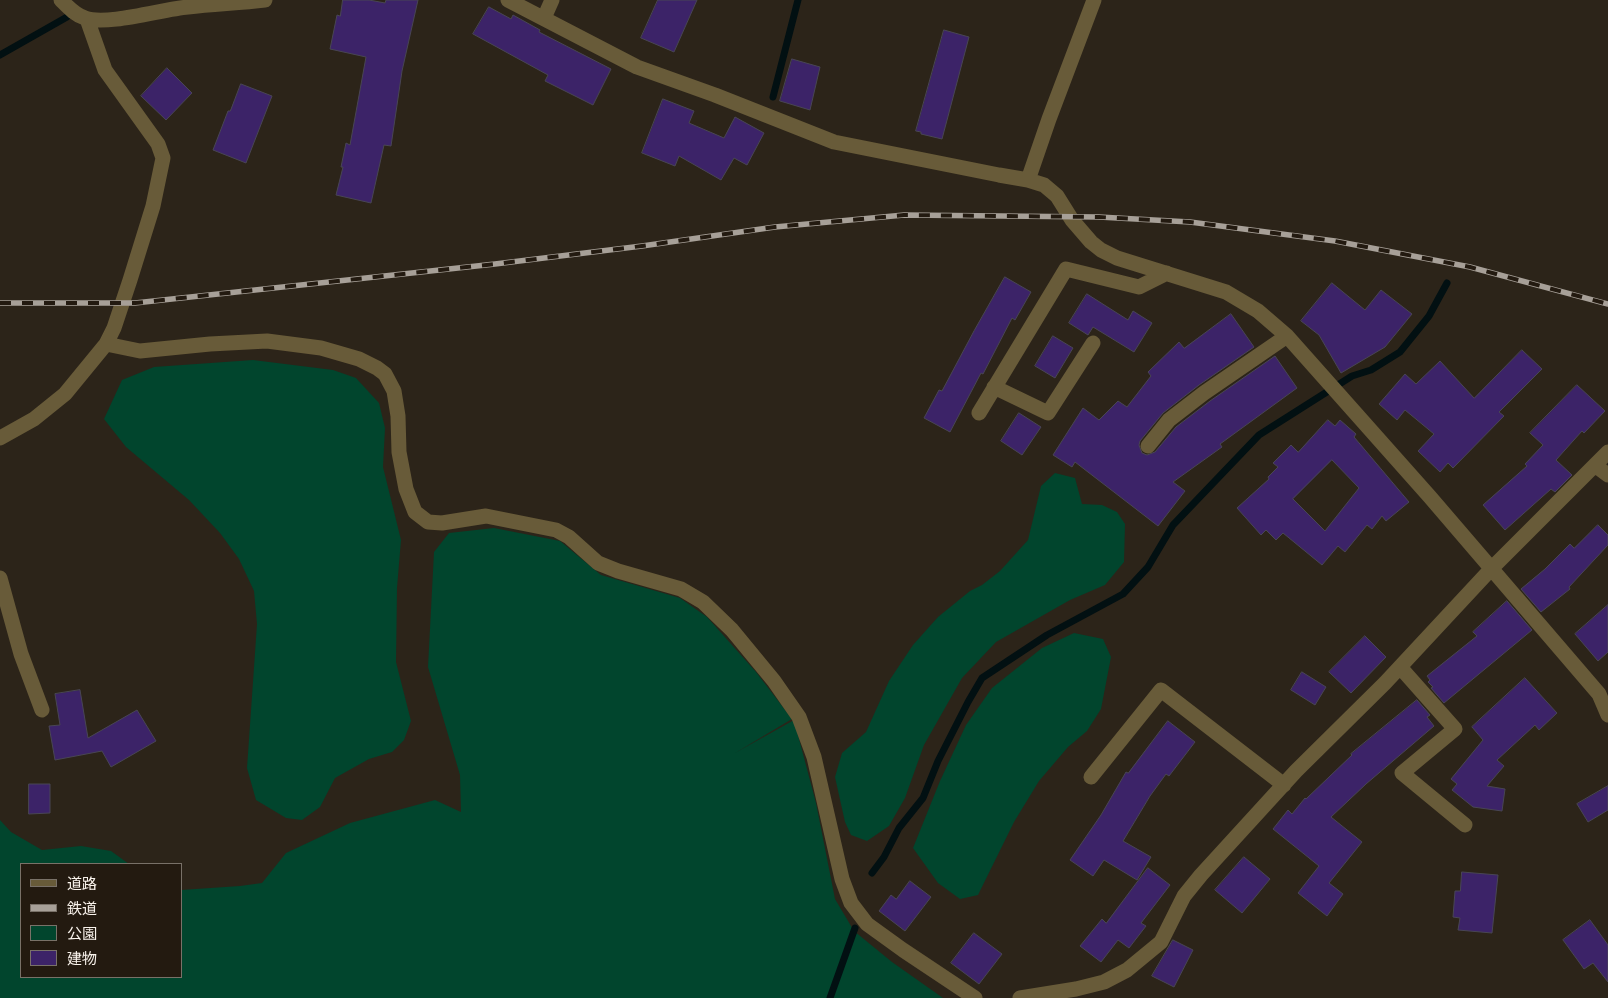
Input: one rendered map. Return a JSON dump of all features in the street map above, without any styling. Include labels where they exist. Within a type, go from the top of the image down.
[{"type":"street","points":[[61,0],[74,13],[87,19],[113,19],[187,7],[229,5],[265,0]]},
{"type":"street","points":[[508,0],[637,67],[715,95],[834,142],[1028,180],[1044,185],[1057,196],[1072,220],[1091,242],[1101,250],[1118,258],[1226,292],[1258,311],[1287,336],[1323,375],[1492,568],[1599,694],[1608,715]]},
{"type":"street","points":[[544,18],[552,0]]},
{"type":"street","points":[[1028,180],[1094,0]]},
{"type":"street","points":[[0,438],[34,419],[66,394],[106,344],[114,328],[153,206],[163,158],[158,144],[105,70],[87,19]]},
{"type":"street","points":[[979,413],[1066,269],[1139,287],[1167,273]]},
{"type":"street","points":[[1148,446],[1168,420],[1287,336]]},
{"type":"street","points":[[106,344],[140,351],[267,341],[321,348],[359,359],[385,374],[394,391],[398,416],[399,452],[406,488],[415,512],[428,522],[442,523],[486,516],[556,530],[569,537],[598,563],[618,571],[681,589],[703,602],[732,630],[774,681],[799,717],[814,757],[842,880],[851,903],[868,924],[975,998]]},
{"type":"street","points":[[994,387],[1048,413],[1093,343]]},
{"type":"street","points":[[1020,998],[1076,990],[1104,982],[1127,970],[1161,942],[1184,896],[1195,882],[1284,785],[1400,667],[1492,568],[1602,470],[1608,452]]},
{"type":"street","points":[[0,578],[21,654],[42,710]]},
{"type":"street","points":[[1400,667],[1455,729],[1402,772],[1465,825]]},
{"type":"street","points":[[1091,778],[1161,690],[1284,785]]},
{"type":"green space","points":[[253,360],[333,370],[356,378],[379,403],[385,428],[383,467],[401,540],[397,588],[396,662],[411,721],[404,740],[392,752],[369,759],[335,778],[320,807],[302,820],[286,818],[256,800],[247,768],[257,624],[254,591],[239,559],[220,533],[189,500],[126,447],[104,419],[122,380],[154,367]]},
{"type":"green space","points":[[1055,473],[1075,478],[1082,504],[1102,505],[1117,512],[1125,524],[1124,562],[1105,585],[1070,600],[996,642],[962,678],[924,745],[905,798],[889,826],[867,841],[851,835],[845,822],[835,777],[842,753],[866,732],[889,681],[913,645],[938,617],[970,591],[982,585],[1000,571],[1028,540],[1041,486]]},
{"type":"green space","points":[[494,528],[560,541],[601,575],[680,598],[707,617],[756,672],[792,719],[735,753],[794,720],[816,803],[835,899],[854,931],[892,962],[943,998],[0,998],[0,820],[11,832],[42,850],[81,846],[111,851],[128,863],[20,863],[20,978],[182,978],[182,890],[262,883],[286,853],[350,823],[435,800],[461,812],[460,775],[428,667],[434,552],[449,533]]},
{"type":"green space","points":[[1074,633],[1103,639],[1111,657],[1101,709],[1087,731],[1068,747],[1039,781],[1014,822],[978,895],[960,899],[938,883],[913,848],[940,781],[966,725],[992,688],[1042,648]]},
{"type":"building","points":[[343,0],[369,0],[385,3],[386,0],[418,0],[402,71],[391,146],[384,145],[371,203],[336,195],[343,167],[341,167],[346,143],[350,145],[366,57],[330,49],[337,15],[340,16]]},
{"type":"building","points":[[658,0],[697,0],[674,52],[641,38]]},
{"type":"building","points":[[489,7],[511,19],[513,15],[540,30],[539,32],[611,69],[593,105],[545,81],[548,75],[473,34]]},
{"type":"building","points":[[944,30],[969,37],[942,139],[916,131]]},
{"type":"building","points":[[792,59],[820,67],[810,110],[780,101]]},
{"type":"building","points":[[167,68],[192,93],[166,120],[141,96]]},
{"type":"building","points":[[241,84],[272,96],[246,163],[213,150]]},
{"type":"building","points":[[663,99],[694,111],[689,123],[724,138],[735,117],[764,133],[747,165],[734,158],[721,180],[679,156],[675,166],[642,153]]},
{"type":"building","points":[[1005,277],[1031,292],[1015,320],[1012,318],[950,432],[924,418],[939,390],[942,391]]},
{"type":"building","points":[[1332,283],[1365,310],[1381,290],[1412,314],[1385,347],[1341,373],[1319,335],[1301,321]]},
{"type":"building","points":[[1087,294],[1128,320],[1133,311],[1152,323],[1134,352],[1093,327],[1088,335],[1069,323]]},
{"type":"building","points":[[1231,314],[1254,347],[1199,385],[1163,413],[1140,441],[1139,445],[1142,453],[1147,455],[1155,452],[1176,427],[1275,356],[1297,388],[1220,444],[1222,447],[1173,482],[1185,491],[1158,526],[1075,462],[1072,467],[1053,455],[1083,408],[1099,420],[1118,401],[1127,407],[1151,376],[1148,372],[1179,342],[1184,348]]},
{"type":"building","points":[[1053,336],[1073,348],[1055,378],[1035,366]]},
{"type":"building","points":[[1522,350],[1542,369],[1499,412],[1504,416],[1453,468],[1448,463],[1440,472],[1418,451],[1434,434],[1405,410],[1397,420],[1379,404],[1405,374],[1416,384],[1440,361],[1474,398]]},
{"type":"building","points":[[1577,385],[1605,411],[1584,433],[1582,431],[1556,460],[1572,475],[1555,492],[1551,489],[1505,530],[1483,505],[1527,466],[1525,464],[1543,445],[1530,433]]},
{"type":"building","points":[[1019,413],[1041,427],[1022,455],[1001,441]]},
{"type":"building","points":[[1328,420],[1335,426],[1340,420],[1356,434],[1354,437],[1409,502],[1386,521],[1382,516],[1372,529],[1367,525],[1345,552],[1338,546],[1322,565],[1283,533],[1276,540],[1266,530],[1261,535],[1237,508],[1269,479],[1268,477],[1278,467],[1273,463],[1291,445],[1298,452]],"holes":[[[1332,460],[1359,488],[1325,531],[1293,499]]]},
{"type":"building","points":[[1598,525],[1608,535],[1608,545],[1569,587],[1570,589],[1541,612],[1521,589],[1545,569],[1570,544],[1574,548]]},
{"type":"building","points":[[1507,601],[1532,630],[1444,703],[1431,688],[1433,687],[1428,682],[1430,680],[1427,676],[1477,636],[1473,632]]},
{"type":"building","points":[[1608,605],[1608,652],[1598,661],[1575,634]]},
{"type":"building","points":[[1365,636],[1386,657],[1351,693],[1329,672]]},
{"type":"building","points":[[1302,672],[1326,687],[1315,705],[1291,690]]},
{"type":"building","points":[[1525,678],[1557,713],[1539,730],[1535,725],[1497,760],[1504,766],[1487,786],[1505,789],[1502,811],[1473,807],[1452,790],[1457,784],[1451,779],[1483,740],[1472,727]]},
{"type":"building","points":[[80,690],[88,738],[137,710],[156,741],[111,767],[102,751],[55,760],[49,726],[60,725],[55,694]]},
{"type":"building","points":[[1417,700],[1430,715],[1427,717],[1434,726],[1366,784],[1331,817],[1362,842],[1329,883],[1343,894],[1327,916],[1298,893],[1319,866],[1273,829],[1288,810],[1292,814],[1305,798],[1351,754]]},
{"type":"building","points":[[1168,721],[1195,742],[1169,776],[1166,774],[1150,796],[1123,841],[1151,857],[1137,880],[1104,860],[1093,876],[1070,860],[1101,815],[1126,772],[1128,773]]},
{"type":"building","points":[[29,784],[50,784],[50,813],[29,814]]},
{"type":"building","points":[[1608,786],[1608,810],[1588,822],[1577,804]]},
{"type":"building","points":[[1244,857],[1270,879],[1242,913],[1215,890]]},
{"type":"building","points":[[1148,868],[1170,885],[1141,923],[1146,926],[1129,948],[1118,940],[1101,962],[1080,946],[1102,919],[1106,923]]},
{"type":"building","points":[[1462,872],[1498,875],[1492,933],[1458,930],[1460,918],[1453,917],[1455,891],[1460,891]]},
{"type":"building","points":[[910,881],[931,897],[905,931],[879,911],[891,895],[896,899]]},
{"type":"building","points":[[1590,920],[1608,945],[1608,982],[1593,963],[1584,969],[1563,940]]},
{"type":"building","points":[[974,933],[1002,954],[979,984],[951,963]]},
{"type":"building","points":[[1173,940],[1193,950],[1174,987],[1152,976]]},
{"type":"waterway","points":[[773,97],[798,0]]},
{"type":"waterway","points":[[0,55],[67,17]]},
{"type":"waterway","points":[[872,873],[884,857],[899,828],[923,798],[938,761],[982,678],[1047,635],[1123,594],[1148,567],[1173,525],[1259,435],[1352,376],[1371,370],[1400,352],[1429,316],[1447,283]]},
{"type":"waterway","points":[[830,998],[855,928]]},
{"type":"railway","points":[[0,303],[135,303],[495,264],[775,227],[904,215],[1099,217],[1190,222],[1335,241],[1470,267],[1608,304]]}]
